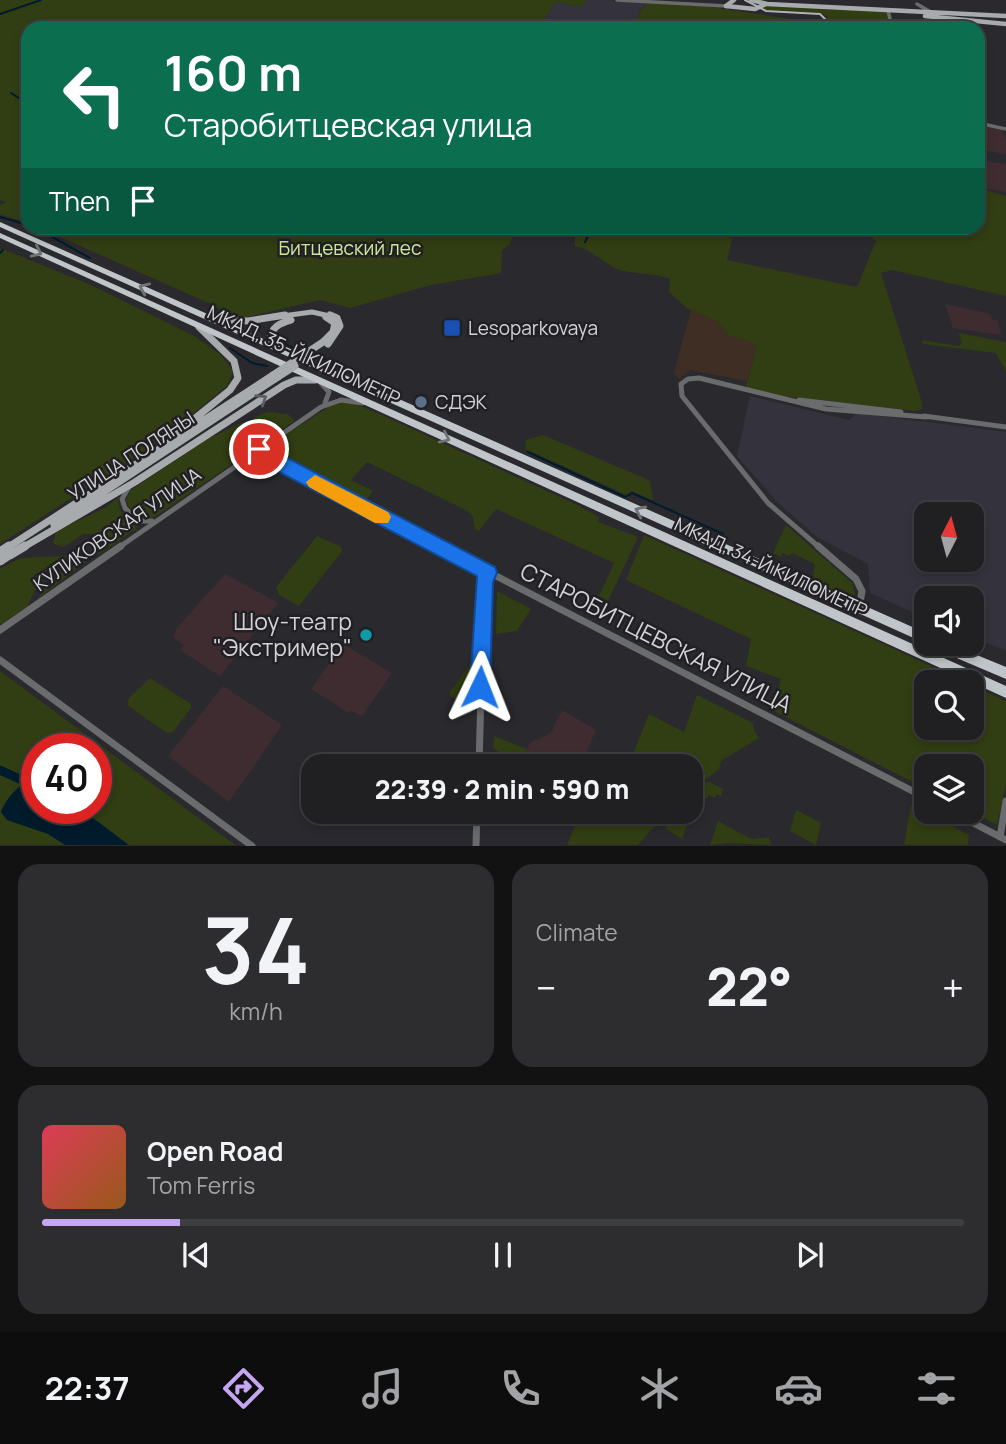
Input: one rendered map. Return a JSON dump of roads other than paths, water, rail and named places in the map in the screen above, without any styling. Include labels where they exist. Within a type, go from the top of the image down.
[{"type":"highway","name":"МКАД, 35-Й КИЛОМЕТР","points":[[0,224],[21,233]]},
{"type":"highway","name":"МКАД, 35-Й КИЛОМЕТР","points":[[0,235],[521,473]]},
{"type":"highway","name":"МКАД, 35-Й КИЛОМЕТР","points":[[25,235],[529,461]]},
{"type":"highway","name":"МКАД, 34-Й КИЛОМЕТР","points":[[529,461],[914,634]]},
{"type":"highway","name":"МКАД, 34-Й КИЛОМЕТР","points":[[521,473],[1006,693]]},
{"type":"highway","points":[[966,656],[1006,673]]},
{"type":"main road","points":[[726,6],[734,0]]},
{"type":"main road","points":[[754,1],[759,7]]},
{"type":"main road","points":[[754,1],[767,4],[1003,16]]},
{"type":"main road","points":[[726,6],[759,7],[767,4]]},
{"type":"main road","points":[[901,10],[937,17],[1006,24]]},
{"type":"main road","points":[[918,11],[937,17]]},
{"type":"main road","points":[[980,20],[990,19],[984,15]]},
{"type":"main road","points":[[1003,16],[995,18],[1006,24]]},
{"type":"main road","points":[[205,316],[239,324],[313,312],[327,313],[337,318],[340,326],[337,335],[276,376]]},
{"type":"main road","points":[[286,352],[270,340],[270,336],[278,325],[295,319],[323,316],[333,320],[335,328],[326,343]]},
{"type":"main road","points":[[150,456],[230,390],[238,378],[234,361],[208,334],[189,322]]},
{"type":"main road","name":"УЛИЦА ПОЛЯНЫ","points":[[0,552],[276,376]]},
{"type":"main road","name":"УЛИЦА ПОЛЯНЫ","points":[[0,561],[222,415],[276,376]]},
{"type":"main road","points":[[10,555],[135,482],[284,385],[304,379],[319,381]]},
{"type":"main road","points":[[164,463],[222,415]]},
{"type":"street","points":[[617,0],[726,6]]},
{"type":"street","points":[[917,2],[918,11]]},
{"type":"street","points":[[917,2],[931,12]]},
{"type":"street","points":[[888,10],[890,21]]},
{"type":"street","points":[[985,124],[1006,129]]},
{"type":"street","points":[[859,609],[862,592],[856,579],[768,503],[682,396],[681,384],[688,379],[699,378],[836,411],[926,416],[1006,427]]},
{"type":"street","points":[[319,381],[326,386],[330,395],[321,407]]},
{"type":"street","points":[[321,407],[334,401],[348,400],[383,410]]},
{"type":"street","name":"КУЛИКОВСКАЯ УЛИЦА","points":[[0,630],[321,407]]},
{"type":"street","points":[[244,459],[266,457],[268,443]]},
{"type":"street","name":"СТАРОБИТЦЕВСКАЯ УЛИЦА","points":[[259,449],[266,457],[914,792]]},
{"type":"street","points":[[135,482],[123,495],[125,509],[142,522],[161,517]]},
{"type":"street","points":[[479,754],[484,582],[488,573]]},
{"type":"street","points":[[0,660],[252,845]]},
{"type":"street","points":[[976,824],[1003,838],[1006,802]]},
{"type":"street","points":[[476,845],[477,824]]},
{"type":"water","points":[[20,786],[21,824],[101,824],[129,845],[65,845],[48,834],[7,820],[1,812]]},
{"type":"waterway","points":[[0,14],[41,0]]},
{"type":"waterway","points":[[11,93],[21,99]]},
{"type":"waterway","points":[[0,217],[21,223]]},
{"type":"waterway","points":[[49,235],[90,258]]},
{"type":"waterway","points":[[585,242],[588,235]]},
{"type":"waterway","points":[[0,253],[3,250]]},
{"type":"waterway","points":[[275,336],[280,342],[303,352]]},
{"type":"waterway","points":[[230,348],[252,363],[267,366]]},
{"type":"waterway","points":[[308,355],[339,363],[358,375]]},
{"type":"waterway","points":[[528,452],[625,497],[632,493],[723,534]]},
{"type":"waterway","points":[[0,770],[21,780]]},
{"type":"tram line","points":[[745,0],[766,11],[820,14],[825,19]]},
{"type":"place","name":"Lesoparkovaya","points":[[452,328]]},
{"type":"place","name":"СДЭК","points":[[421,402]]},
{"type":"place","name":"Шоу-театр \"Экстример\"","points":[[366,635]]},
{"type":"park label","name":"Битцевский лес","points":[[350,248]]}]
